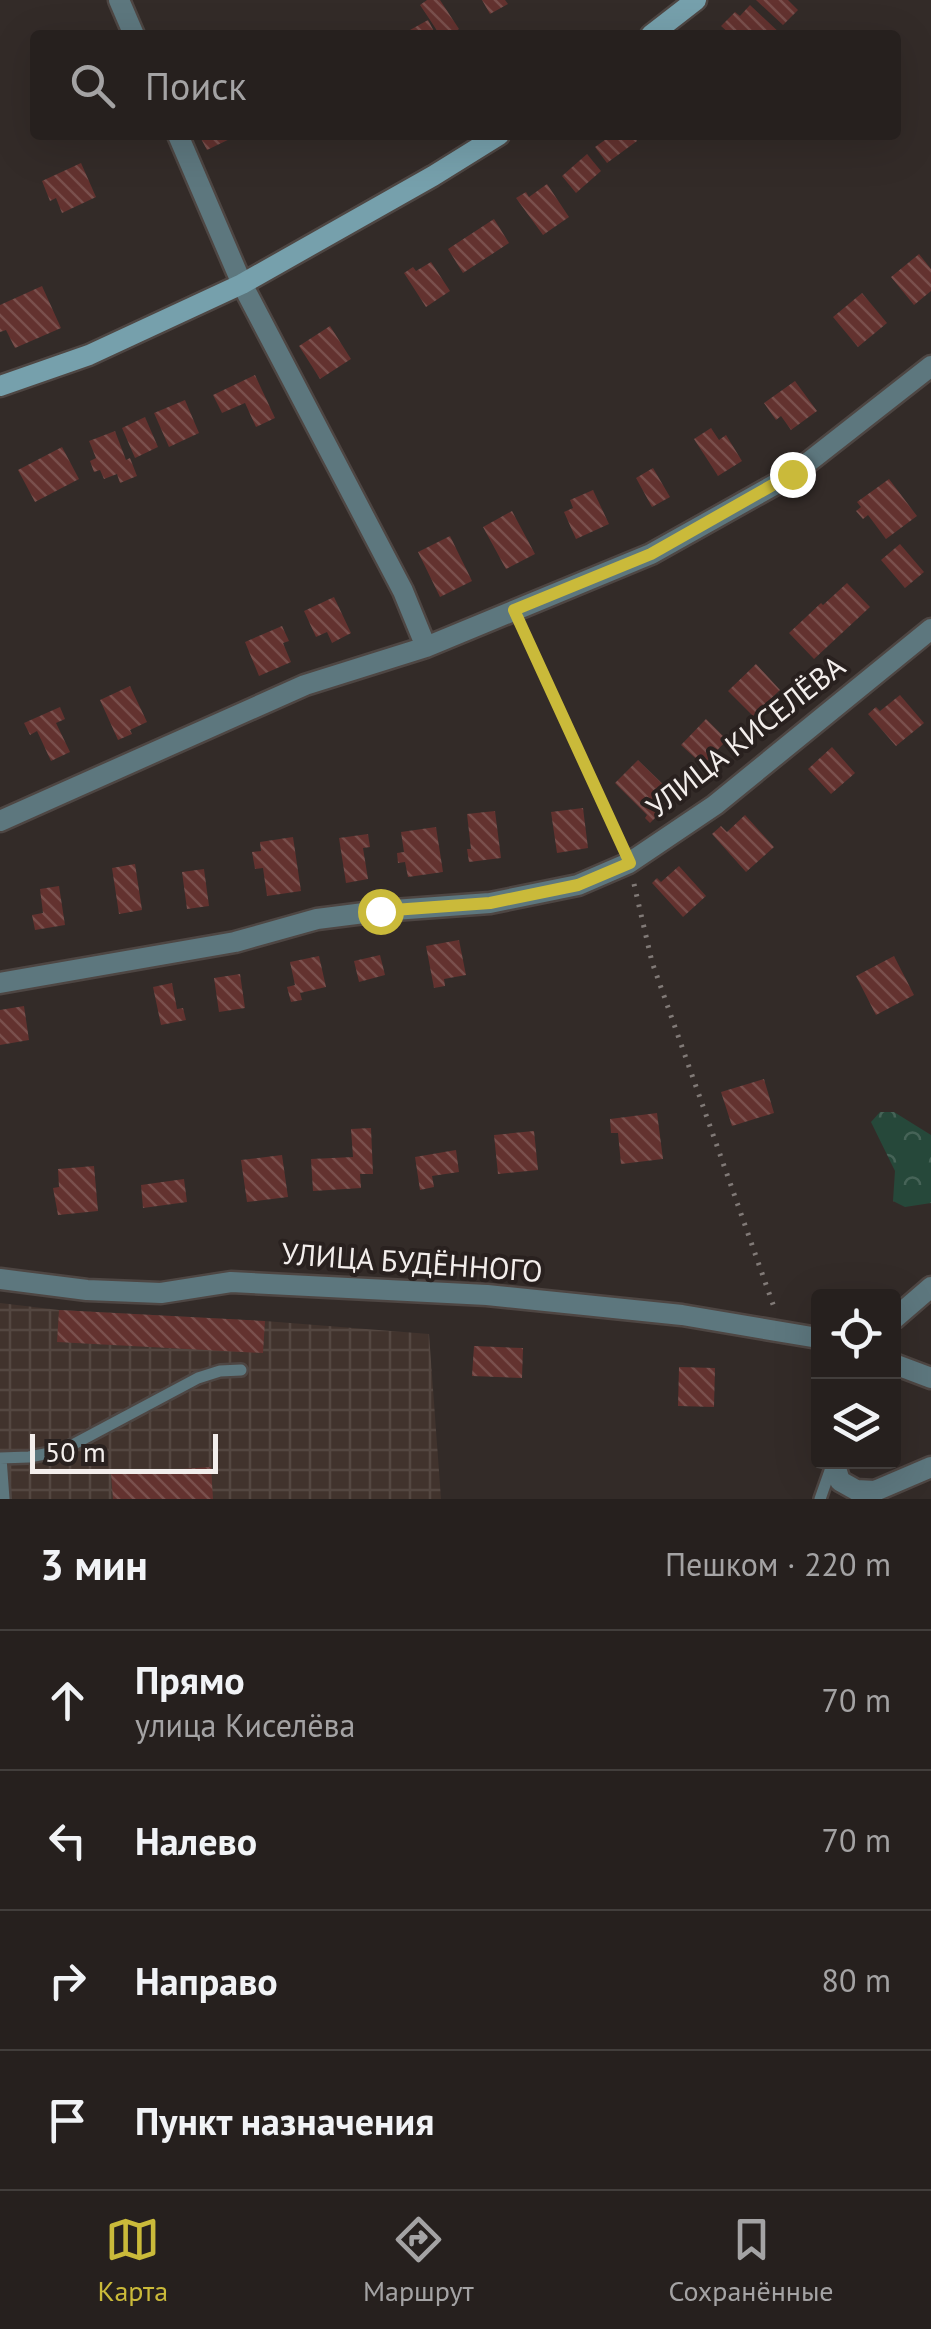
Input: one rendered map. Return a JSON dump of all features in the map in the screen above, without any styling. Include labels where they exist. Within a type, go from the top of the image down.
[{"type":"street","points":[[119,0],[132,30]]},
{"type":"street","points":[[657,30],[696,0]]},
{"type":"street","points":[[180,140],[242,284],[403,591],[426,647]]},
{"type":"street","points":[[0,386],[89,354],[242,284],[491,140]]},
{"type":"street","points":[[0,821],[305,685],[426,647],[651,554],[792,474],[931,366]]},
{"type":"street","name":"УЛИЦА КИСЕЛЁВА","points":[[0,983],[235,942],[317,919],[490,903],[578,885],[630,863],[715,805],[931,628]]},
{"type":"street","name":"УЛИЦА БУДЁННОГО","points":[[0,1280],[161,1293],[232,1282],[487,1295],[682,1315],[811,1337]]},
{"type":"street","points":[[901,1313],[931,1287]]},
{"type":"street","points":[[901,1367],[931,1378]]},
{"type":"street","points":[[836,1469],[840,1481],[856,1490],[874,1491],[931,1468]]},
{"type":"lane","points":[[4,1499],[0,1458],[60,1451],[198,1378],[220,1370],[241,1370]]},
{"type":"lane","points":[[820,1499],[831,1469]]},
{"type":"path","points":[[514,610],[630,863],[652,962],[783,1332]]},
{"type":"shaded area","points":[[0,1303],[429,1334],[441,1499],[0,1499]]},
{"type":"green space","points":[[880,1112],[894,1112],[931,1135],[931,1203],[905,1207],[893,1201],[895,1171],[871,1122]]},
{"type":"building","points":[[427,0],[440,0],[459,29],[437,30],[420,5]]},
{"type":"building","points":[[482,0],[505,0],[508,4],[490,14]]},
{"type":"building","points":[[756,0],[788,0],[798,10],[783,25]]},
{"type":"building","points":[[750,5],[777,30],[725,30],[721,26],[735,12],[740,16]]},
{"type":"building","points":[[428,20],[433,30],[410,30]]},
{"type":"building","points":[[202,140],[228,140],[207,150]]},
{"type":"building","points":[[605,140],[637,141],[607,163],[595,147]]},
{"type":"building","points":[[587,154],[601,171],[576,193],[562,176]]},
{"type":"building","points":[[81,163],[96,197],[62,213],[56,198],[50,201],[42,181]]},
{"type":"building","points":[[547,184],[569,217],[543,235],[516,198],[526,192],[529,197]]},
{"type":"building","points":[[494,219],[509,243],[463,273],[448,249]]},
{"type":"building","points":[[919,254],[931,269],[931,291],[914,305],[891,277]]},
{"type":"building","points":[[431,262],[450,291],[426,307],[404,273]]},
{"type":"building","points":[[42,286],[61,328],[15,348],[6,330],[0,332],[0,305]]},
{"type":"building","points":[[862,293],[887,323],[858,347],[833,317]]},
{"type":"building","points":[[330,326],[351,359],[320,379],[299,346]]},
{"type":"building","points":[[255,375],[275,418],[256,427],[245,403],[222,413],[213,395]]},
{"type":"building","points":[[795,381],[817,411],[791,430],[781,416],[776,420],[764,403]]},
{"type":"building","points":[[185,400],[199,433],[169,447],[154,413]]},
{"type":"building","points":[[145,417],[158,447],[135,458],[122,428]]},
{"type":"building","points":[[711,428],[719,440],[726,435],[742,461],[718,476],[694,439]]},
{"type":"building","points":[[115,431],[137,476],[120,483],[117,474],[104,479],[100,470],[94,472],[90,461],[96,458],[89,441]]},
{"type":"building","points":[[62,447],[79,479],[35,502],[18,470]]},
{"type":"building","points":[[653,468],[670,497],[652,507],[636,478]]},
{"type":"building","points":[[889,479],[917,516],[886,539],[868,515],[863,519],[856,511],[861,507],[857,502]]},
{"type":"building","points":[[593,490],[609,524],[576,539],[564,512],[573,508],[570,500]]},
{"type":"building","points":[[512,511],[535,554],[506,569],[483,527]]},
{"type":"building","points":[[450,536],[472,581],[440,597],[418,552]]},
{"type":"building","points":[[900,544],[924,572],[905,588],[881,560]]},
{"type":"building","points":[[847,583],[870,607],[814,659],[789,633]]},
{"type":"building","points":[[334,597],[351,633],[332,643],[327,632],[316,637],[304,611]]},
{"type":"building","points":[[282,626],[289,641],[283,643],[291,662],[259,676],[245,642]]},
{"type":"building","points":[[756,664],[780,690],[753,716],[728,691]]},
{"type":"building","points":[[130,686],[147,722],[118,740],[100,700]]},
{"type":"building","points":[[900,695],[924,723],[896,746],[868,714],[876,707],[880,711]]},
{"type":"building","points":[[60,707],[65,719],[56,723],[70,752],[51,761],[37,731],[30,735],[24,723]]},
{"type":"building","points":[[706,719],[727,740],[703,765],[681,745]]},
{"type":"building","points":[[832,747],[855,773],[831,794],[808,769]]},
{"type":"building","points":[[638,760],[676,797],[650,823],[647,815],[615,783]]},
{"type":"building","points":[[583,808],[588,848],[557,853],[551,812]]},
{"type":"building","points":[[495,811],[501,858],[469,862],[467,814]]},
{"type":"building","points":[[745,815],[774,847],[746,872],[712,834],[721,826],[727,832]]},
{"type":"building","points":[[436,827],[443,872],[408,877],[405,862],[398,863],[397,853],[404,852],[401,832]]},
{"type":"building","points":[[368,834],[370,847],[363,848],[368,879],[346,883],[339,838]]},
{"type":"building","points":[[293,837],[301,891],[267,896],[263,868],[255,869],[252,852],[261,851],[260,842]]},
{"type":"building","points":[[135,864],[142,910],[119,914],[112,868]]},
{"type":"building","points":[[679,866],[706,896],[683,917],[652,883],[657,878],[661,882]]},
{"type":"building","points":[[204,869],[209,906],[187,909],[182,872]]},
{"type":"building","points":[[59,886],[65,925],[35,930],[32,915],[43,913],[40,889]]},
{"type":"building","points":[[459,940],[466,975],[444,979],[445,986],[434,988],[426,946]]},
{"type":"building","points":[[380,955],[385,975],[359,982],[354,961]]},
{"type":"building","points":[[319,956],[326,987],[300,993],[302,1000],[291,1002],[287,987],[295,985],[290,962]]},
{"type":"building","points":[[894,956],[914,995],[876,1015],[856,976]]},
{"type":"building","points":[[240,974],[245,1008],[219,1012],[214,978]]},
{"type":"building","points":[[172,983],[177,1009],[183,1008],[186,1020],[161,1025],[153,987]]},
{"type":"building","points":[[24,1006],[29,1040],[0,1045],[0,1010]]},
{"type":"building","points":[[764,1079],[774,1113],[732,1126],[721,1092]]},
{"type":"building","points":[[657,1113],[663,1159],[621,1164],[618,1133],[611,1133],[610,1119]]},
{"type":"building","points":[[371,1128],[373,1174],[360,1174],[361,1188],[313,1191],[311,1159],[353,1157],[351,1129]]},
{"type":"building","points":[[534,1131],[538,1170],[498,1174],[494,1135]]},
{"type":"building","points":[[456,1150],[459,1172],[432,1176],[434,1187],[420,1190],[415,1157]]},
{"type":"building","points":[[282,1155],[288,1197],[247,1202],[241,1160]]},
{"type":"building","points":[[94,1166],[98,1211],[58,1215],[53,1188],[59,1187],[58,1169]]},
{"type":"building","points":[[184,1179],[187,1202],[143,1208],[141,1185]]},
{"type":"building","points":[[59,1310],[265,1321],[263,1353],[57,1342]]},
{"type":"building","points":[[474,1346],[523,1348],[522,1378],[472,1376]]},
{"type":"building","points":[[679,1367],[715,1368],[714,1407],[678,1406]]},
{"type":"building","points":[[211,1467],[213,1499],[113,1499],[111,1474]]},
{"type":"route","points":[[380,911],[490,903],[578,885],[630,863],[514,610],[651,554],[792,474]]}]
